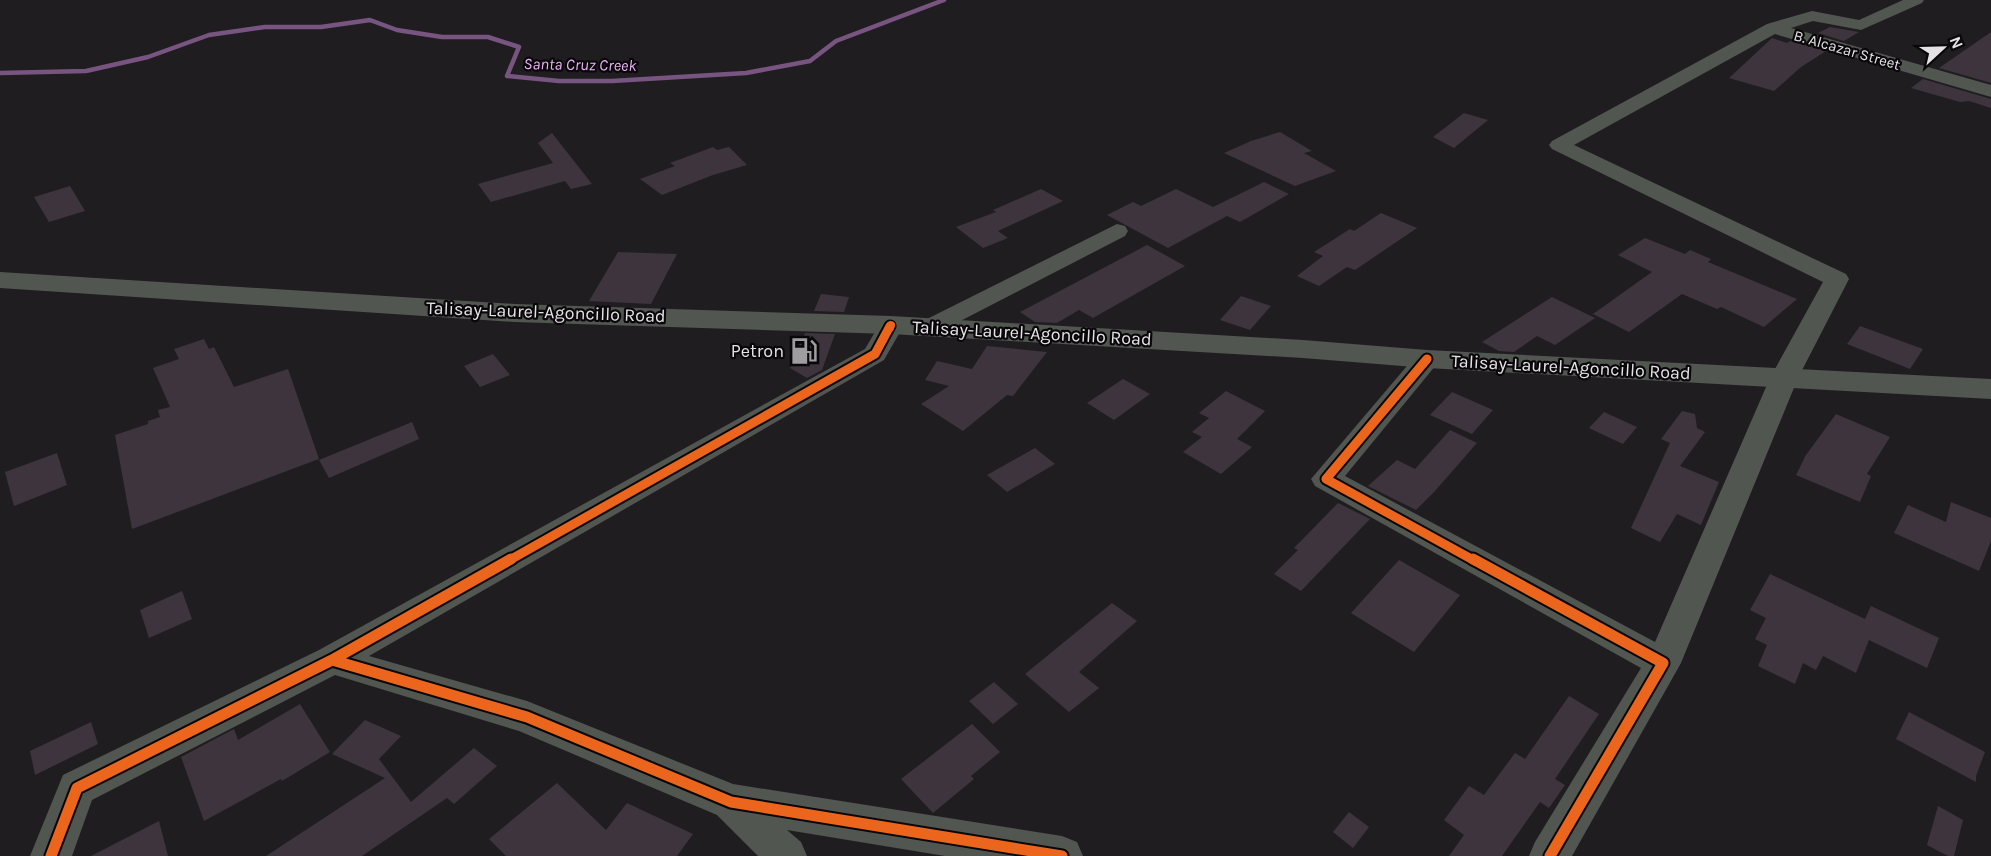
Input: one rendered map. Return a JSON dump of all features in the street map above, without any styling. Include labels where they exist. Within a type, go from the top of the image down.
[{"type":"main road","name":"Talisay-Laurel-Agoncillo Road","points":[[0,280],[515,313],[930,327],[1427,359],[1991,389]]},
{"type":"street","points":[[1550,856],[1663,663],[1784,378],[1837,279],[1559,145],[1773,28],[1812,16],[1861,25],[1916,0]]},
{"type":"street","name":"B. Alcazar Street","points":[[1773,28],[1991,91]]},
{"type":"street","points":[[930,327],[1117,231]]},
{"type":"street","points":[[51,856],[77,788],[332,660],[875,354],[891,325]]},
{"type":"street","points":[[1427,359],[1326,479],[1663,663]]},
{"type":"street","points":[[332,660],[527,717],[731,802],[1062,856]]},
{"type":"street","points":[[731,802],[786,856]]},
{"type":"building","points":[[1830,27],[1859,32],[1844,41],[1818,33]]},
{"type":"building","points":[[1991,32],[1991,83],[1939,68]]},
{"type":"building","points":[[1772,38],[1826,51],[1801,67],[1774,91],[1729,78]]},
{"type":"building","points":[[1923,79],[1991,99],[1991,108],[1911,88]]},
{"type":"building","points":[[1464,113],[1488,120],[1454,148],[1433,137]]},
{"type":"building","points":[[1280,132],[1312,151],[1304,153],[1336,171],[1295,186],[1224,153]]},
{"type":"building","points":[[552,133],[592,184],[571,189],[565,181],[491,202],[478,184],[553,163],[538,143]]},
{"type":"building","points":[[713,147],[717,150],[729,147],[747,165],[713,175],[662,195],[640,179],[675,166],[670,163]]},
{"type":"building","points":[[1264,182],[1289,194],[1240,222],[1227,216],[1168,248],[1107,215],[1133,202],[1141,206],[1176,189],[1213,207]]},
{"type":"building","points":[[70,186],[85,211],[49,222],[34,197]]},
{"type":"building","points":[[1041,189],[1063,201],[998,231],[1008,238],[983,248],[956,227],[996,212],[993,210]]},
{"type":"building","points":[[1381,213],[1417,228],[1355,270],[1347,267],[1319,286],[1297,276],[1323,256],[1314,252],[1350,229],[1354,231]]},
{"type":"building","points":[[1645,238],[1685,254],[1690,250],[1711,259],[1708,262],[1797,299],[1764,327],[1721,307],[1717,309],[1682,294],[1629,332],[1593,314],[1652,272],[1618,255]]},
{"type":"building","points":[[1147,245],[1185,266],[1093,318],[1079,310],[1057,323],[1035,322],[1020,312]]},
{"type":"building","points":[[618,252],[677,254],[651,304],[589,301]]},
{"type":"building","points":[[821,294],[849,297],[844,312],[814,311]]},
{"type":"building","points":[[1241,296],[1271,306],[1250,330],[1220,320]]},
{"type":"building","points":[[1552,297],[1595,318],[1555,345],[1537,336],[1514,352],[1499,351],[1482,342]]},
{"type":"building","points":[[1860,326],[1923,349],[1910,369],[1847,344]]},
{"type":"building","points":[[805,333],[835,334],[822,370],[807,378],[790,368]]},
{"type":"building","points":[[204,339],[209,349],[214,347],[234,387],[288,369],[319,459],[132,529],[115,435],[148,424],[148,421],[160,417],[158,410],[170,407],[153,368],[179,359],[174,349]]},
{"type":"building","points":[[987,346],[1047,352],[1013,396],[1007,395],[963,431],[921,404],[949,386],[925,380],[937,361],[972,369]]},
{"type":"building","points":[[493,354],[510,375],[480,387],[464,366]]},
{"type":"building","points":[[1123,379],[1150,394],[1114,420],[1087,403]]},
{"type":"building","points":[[1226,391],[1265,411],[1237,439],[1252,447],[1221,474],[1183,452],[1202,437],[1192,432],[1209,418],[1199,413]]},
{"type":"building","points":[[1452,392],[1493,410],[1472,434],[1430,415]]},
{"type":"building","points":[[1682,411],[1695,414],[1697,428],[1705,432],[1680,466],[1719,482],[1701,525],[1677,514],[1660,542],[1631,528],[1670,443],[1661,439]]},
{"type":"building","points":[[1604,412],[1637,427],[1623,444],[1589,428]]},
{"type":"building","points":[[1836,414],[1890,437],[1867,474],[1871,476],[1860,502],[1796,475],[1806,455]]},
{"type":"building","points":[[412,422],[419,439],[329,478],[319,460]]},
{"type":"building","points":[[1450,430],[1477,443],[1416,510],[1368,486],[1397,460],[1415,469]]},
{"type":"building","points":[[1035,448],[1055,464],[1007,492],[987,475]]},
{"type":"building","points":[[57,453],[67,485],[14,506],[5,472]]},
{"type":"building","points":[[1951,502],[1991,518],[1991,541],[1979,571],[1894,533],[1908,505],[1946,522]]},
{"type":"building","points":[[1338,503],[1370,519],[1301,591],[1274,574],[1298,550],[1294,548]]},
{"type":"building","points":[[1399,560],[1460,595],[1414,652],[1351,613]]},
{"type":"building","points":[[1770,574],[1865,619],[1871,606],[1939,638],[1927,668],[1869,640],[1856,673],[1823,656],[1816,670],[1803,663],[1795,684],[1758,666],[1767,645],[1755,639],[1766,618],[1750,610]]},
{"type":"building","points":[[182,591],[192,619],[149,638],[140,610]]},
{"type":"building","points":[[1112,603],[1137,621],[1079,672],[1099,688],[1069,712],[1025,674]]},
{"type":"building","points":[[994,682],[1018,704],[993,724],[969,701]]},
{"type":"building","points":[[1569,696],[1599,714],[1555,779],[1565,785],[1549,808],[1540,802],[1502,856],[1449,856],[1464,835],[1444,820],[1469,786],[1484,795],[1515,753],[1525,759]]},
{"type":"building","points":[[300,704],[330,752],[282,781],[281,779],[204,821],[181,757],[234,729],[238,740]]},
{"type":"building","points":[[1909,712],[1985,752],[1976,782],[1896,739]]},
{"type":"building","points":[[365,720],[401,736],[379,759],[411,802],[474,748],[497,766],[454,804],[447,798],[362,856],[266,856],[385,778],[332,754]]},
{"type":"building","points":[[91,722],[98,744],[35,775],[30,751]]},
{"type":"building","points":[[972,724],[1000,752],[971,776],[974,779],[933,813],[901,779]]},
{"type":"building","points":[[557,783],[606,830],[627,803],[693,834],[677,856],[506,856],[489,839]]},
{"type":"building","points":[[1938,806],[1963,820],[1954,856],[1948,856],[1927,845]]},
{"type":"building","points":[[1349,812],[1369,827],[1353,848],[1333,832]]},
{"type":"building","points":[[159,821],[168,856],[91,856]]},
{"type":"waterway","name":"Santa Cruz Creek","points":[[0,73],[86,71],[148,57],[209,35],[265,27],[321,27],[370,20],[397,30],[442,37],[488,37],[519,47],[507,76],[559,81],[612,81],[746,73],[810,61],[836,41],[944,0]]},
{"type":"cycle path","points":[[51,856],[77,788],[332,660],[875,354],[891,325]]},
{"type":"cycle path","points":[[1427,359],[1326,479],[1663,663],[1550,856]]},
{"type":"cycle path","points":[[332,660],[527,717],[731,802],[1062,856]]},
{"type":"place","name":"Petron","points":[[804,351]]}]
